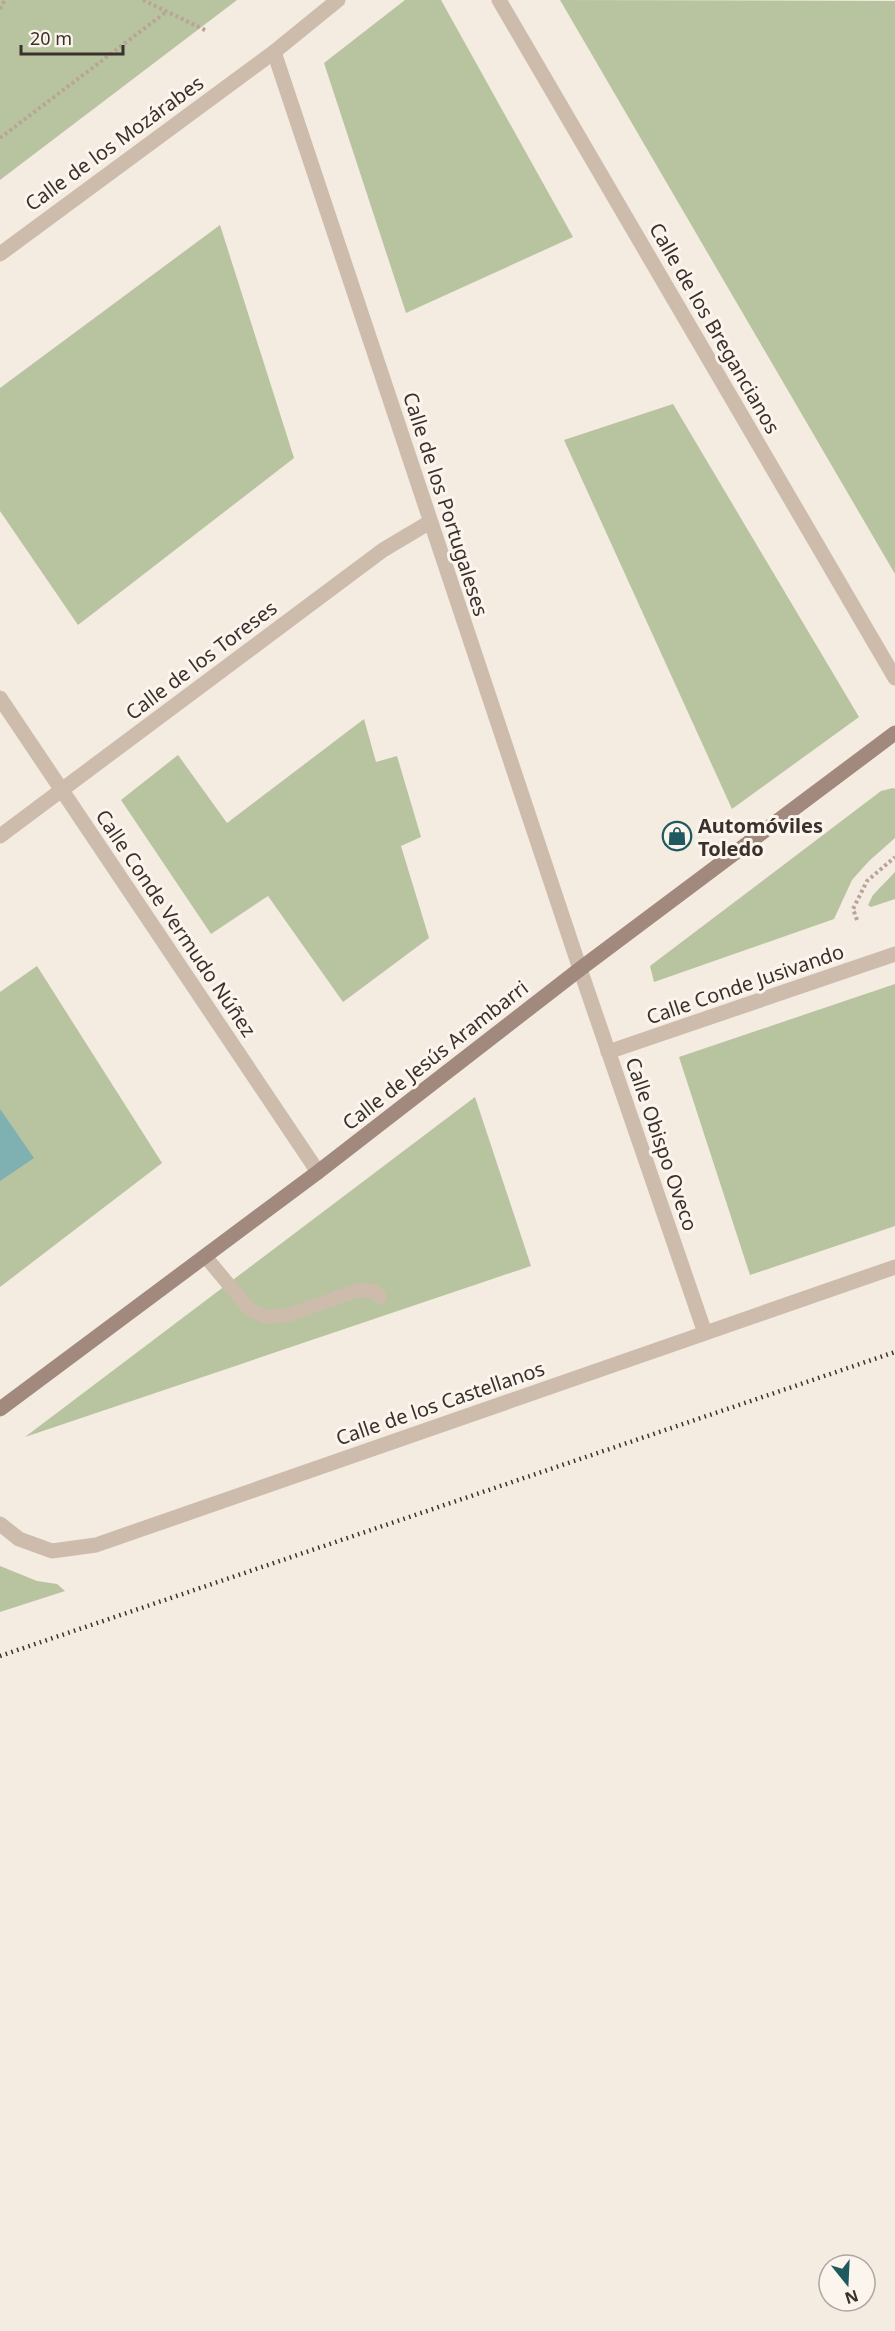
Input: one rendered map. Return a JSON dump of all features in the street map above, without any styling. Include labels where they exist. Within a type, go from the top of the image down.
[{"type":"main road","name":"Calle de Jesús Arambarri","points":[[0,1409],[318,1172],[580,969],[895,733]]},
{"type":"street","name":"Calle de los Mozárabes","points":[[0,254],[274,52],[338,0]]},
{"type":"street","name":"Calle de los Bregancianos","points":[[499,0],[895,678]]},
{"type":"street","name":"Calle de los Portugaleses","points":[[274,52],[580,969]]},
{"type":"street","name":"Calle de los Toreses","points":[[0,836],[383,550],[430,522]]},
{"type":"street","name":"Calle Conde Vermudo Núñez","points":[[0,698],[318,1172]]},
{"type":"street","name":"Calle Conde Jusivando","points":[[608,1052],[895,954]]},
{"type":"street","name":"Calle Obispo Oveco","points":[[580,969],[705,1333]]},
{"type":"street","name":"Calle de los Castellanos","points":[[0,1524],[20,1539],[52,1551],[96,1545],[895,1267]]},
{"type":"lane","points":[[205,1256],[249,1309],[266,1317],[288,1315],[359,1290],[374,1291],[380,1297]]},
{"type":"path","points":[[0,9],[5,0]]},
{"type":"path","points":[[143,0],[207,31]]},
{"type":"path","points":[[0,138],[166,12]]},
{"type":"path","points":[[856,920],[853,909],[867,881],[895,857]]},
{"type":"green space","points":[[0,0],[237,0],[0,180]]},
{"type":"green space","points":[[405,0],[441,0],[573,237],[406,313],[324,63]]},
{"type":"green space","points":[[560,0],[895,1],[895,574]]},
{"type":"green space","points":[[220,225],[294,458],[78,625],[0,511],[0,388]]},
{"type":"green space","points":[[673,404],[859,717],[732,809],[564,440]]},
{"type":"green space","points":[[364,719],[376,762],[397,756],[421,837],[401,846],[429,938],[343,1002],[268,896],[211,934],[121,800],[178,755],[227,823]]},
{"type":"green space","points":[[895,789],[895,838],[852,880],[834,919],[654,982],[650,966],[881,791]]},
{"type":"green space","points":[[895,872],[895,899],[871,907],[868,905],[873,895]]},
{"type":"green space","points":[[37,966],[162,1163],[0,1287],[0,992]]},
{"type":"green space","points":[[895,984],[895,1226],[750,1275],[679,1057]]},
{"type":"green space","points":[[475,1097],[531,1266],[25,1437]]},
{"type":"green space","points":[[0,1566],[37,1581],[57,1584],[65,1591],[0,1612]]},
{"type":"water","points":[[0,1109],[34,1158],[0,1181]]},
{"type":"railway","points":[[0,1656],[895,1352]]},
{"type":"place","name":"Automóviles Toledo","points":[[677,836]]}]
